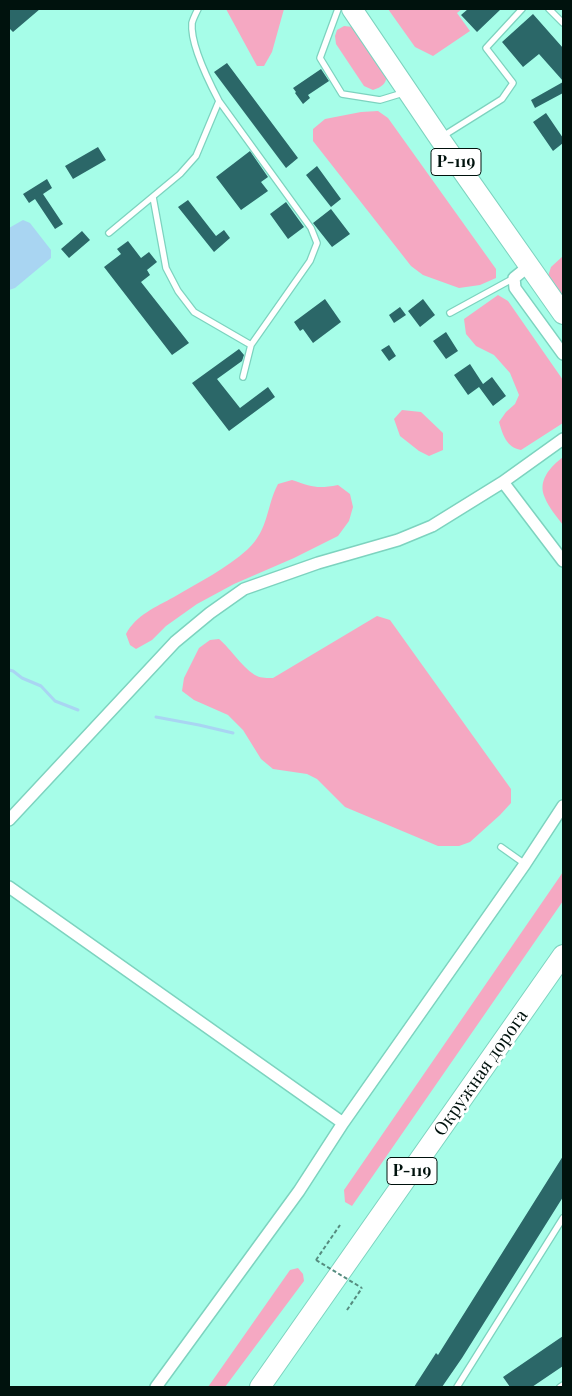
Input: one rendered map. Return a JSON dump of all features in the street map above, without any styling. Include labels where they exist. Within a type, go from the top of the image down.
[{"type":"highway","name":"Р-119","points":[[352,9],[440,139],[521,272],[563,314]]},
{"type":"highway","name":"Окружная дорога","points":[[260,1387],[563,955]]},
{"type":"street","points":[[521,272],[515,288],[563,354]]},
{"type":"street","points":[[9,820],[175,642],[210,612],[244,589],[318,563],[398,540],[432,526],[503,482],[563,439]]},
{"type":"street","points":[[503,482],[563,561]]},
{"type":"street","points":[[156,1387],[299,1191],[343,1123],[525,864],[563,806]]},
{"type":"street","points":[[9,887],[343,1123]]},
{"type":"lane","points":[[198,9],[192,22],[193,40],[219,101],[311,228],[317,243],[310,261],[251,345],[243,377]]},
{"type":"lane","points":[[338,9],[320,58],[342,94],[380,100],[407,91]]},
{"type":"lane","points":[[440,139],[502,99],[513,83],[486,48],[522,9]]},
{"type":"lane","points":[[550,9],[563,23]]},
{"type":"lane","points":[[109,233],[180,174],[196,156],[219,101]]},
{"type":"lane","points":[[153,197],[166,268],[178,291],[194,312],[251,345]]},
{"type":"lane","points":[[450,313],[521,272]]},
{"type":"lane","points":[[501,847],[525,864]]},
{"type":"lane","points":[[457,1387],[560,1229],[563,1218]]},
{"type":"path","points":[[340,1226],[316,1260],[362,1288],[346,1310]]},
{"type":"shaded area","points":[[226,9],[284,9],[272,52],[264,66],[257,66]]},
{"type":"shaded area","points":[[388,9],[462,9],[457,13],[470,31],[433,56],[415,47]]},
{"type":"shaded area","points":[[344,26],[353,27],[387,75],[385,83],[379,88],[373,90],[364,86],[336,44],[335,36],[337,30]]},
{"type":"shaded area","points":[[378,111],[388,118],[496,269],[496,278],[480,285],[459,288],[423,275],[411,266],[313,141],[313,129],[325,119],[361,112]]},
{"type":"shaded area","points":[[563,256],[563,297],[548,276],[551,267]]},
{"type":"shaded area","points":[[498,295],[508,301],[563,380],[563,423],[521,450],[509,443],[504,436],[499,422],[515,404],[519,395],[510,373],[494,355],[476,346],[466,334],[464,319]]},
{"type":"shaded area","points":[[402,410],[421,412],[443,433],[443,450],[429,456],[419,451],[400,436],[394,419]]},
{"type":"shaded area","points":[[563,457],[563,525],[547,502],[543,486],[549,470]]},
{"type":"shaded area","points":[[292,480],[315,487],[338,485],[350,494],[353,507],[349,521],[338,536],[294,558],[234,584],[197,604],[166,626],[152,640],[136,649],[130,645],[126,634],[130,627],[141,617],[222,569],[248,549],[264,526],[278,484]]},
{"type":"shaded area","points":[[377,616],[390,620],[511,789],[511,803],[470,842],[459,846],[438,846],[345,807],[317,779],[307,774],[273,769],[261,759],[243,730],[228,715],[194,700],[182,691],[184,678],[199,648],[210,640],[219,639],[252,673],[260,677],[273,678]]},
{"type":"shaded area","points":[[563,872],[563,901],[352,1206],[345,1202],[344,1190]]},
{"type":"shaded area","points":[[298,1268],[303,1274],[304,1281],[225,1387],[208,1387],[290,1270]]},
{"type":"water","points":[[23,220],[30,223],[51,250],[51,258],[15,288],[9,290],[9,228]]},
{"type":"building","points":[[9,9],[40,9],[13,32],[9,28]]},
{"type":"building","points":[[468,9],[501,9],[477,32],[461,15]]},
{"type":"building","points":[[533,14],[563,48],[563,81],[539,54],[523,67],[502,42]]},
{"type":"building","points":[[227,63],[298,158],[286,168],[214,72]]},
{"type":"building","points":[[321,69],[329,81],[308,95],[310,98],[303,104],[293,88]]},
{"type":"building","points":[[563,82],[563,93],[535,108],[531,100]]},
{"type":"building","points":[[546,113],[563,138],[563,143],[553,151],[533,122]]},
{"type":"building","points":[[98,147],[106,160],[73,179],[65,166]]},
{"type":"building","points":[[250,151],[268,177],[261,182],[268,191],[241,210],[216,177]]},
{"type":"building","points":[[317,166],[341,199],[331,207],[306,175]]},
{"type":"building","points":[[47,179],[52,188],[43,194],[63,224],[55,229],[35,199],[29,203],[23,194]]},
{"type":"building","points":[[188,200],[216,236],[224,230],[230,238],[214,252],[178,207]]},
{"type":"building","points":[[286,202],[304,227],[288,239],[270,214]]},
{"type":"building","points":[[331,209],[350,234],[332,247],[313,223]]},
{"type":"building","points":[[82,231],[90,240],[69,258],[61,249]]},
{"type":"building","points":[[128,241],[141,258],[149,252],[157,262],[147,270],[150,275],[141,282],[189,343],[172,355],[104,267],[121,254],[117,249]]},
{"type":"building","points":[[325,299],[341,322],[313,343],[303,329],[300,331],[294,322]]},
{"type":"building","points":[[423,299],[435,315],[420,327],[408,311]]},
{"type":"building","points":[[400,307],[406,315],[394,323],[389,315]]},
{"type":"building","points":[[446,332],[458,351],[446,359],[433,341]]},
{"type":"building","points":[[389,345],[396,356],[389,361],[381,350]]},
{"type":"building","points":[[239,349],[244,355],[242,361],[217,379],[240,408],[268,387],[275,397],[229,431],[192,383]]},
{"type":"building","points":[[470,364],[483,384],[492,377],[506,396],[493,406],[479,387],[468,395],[454,375]]},
{"type":"building","points":[[563,1156],[563,1197],[462,1358],[442,1387],[414,1387],[436,1353],[438,1355]]},
{"type":"building","points":[[563,1336],[563,1366],[532,1387],[510,1387],[503,1377]]},
{"type":"waterway","points":[[9,670],[41,686],[55,701],[78,710]]},
{"type":"waterway","points":[[156,717],[233,733]]}]
